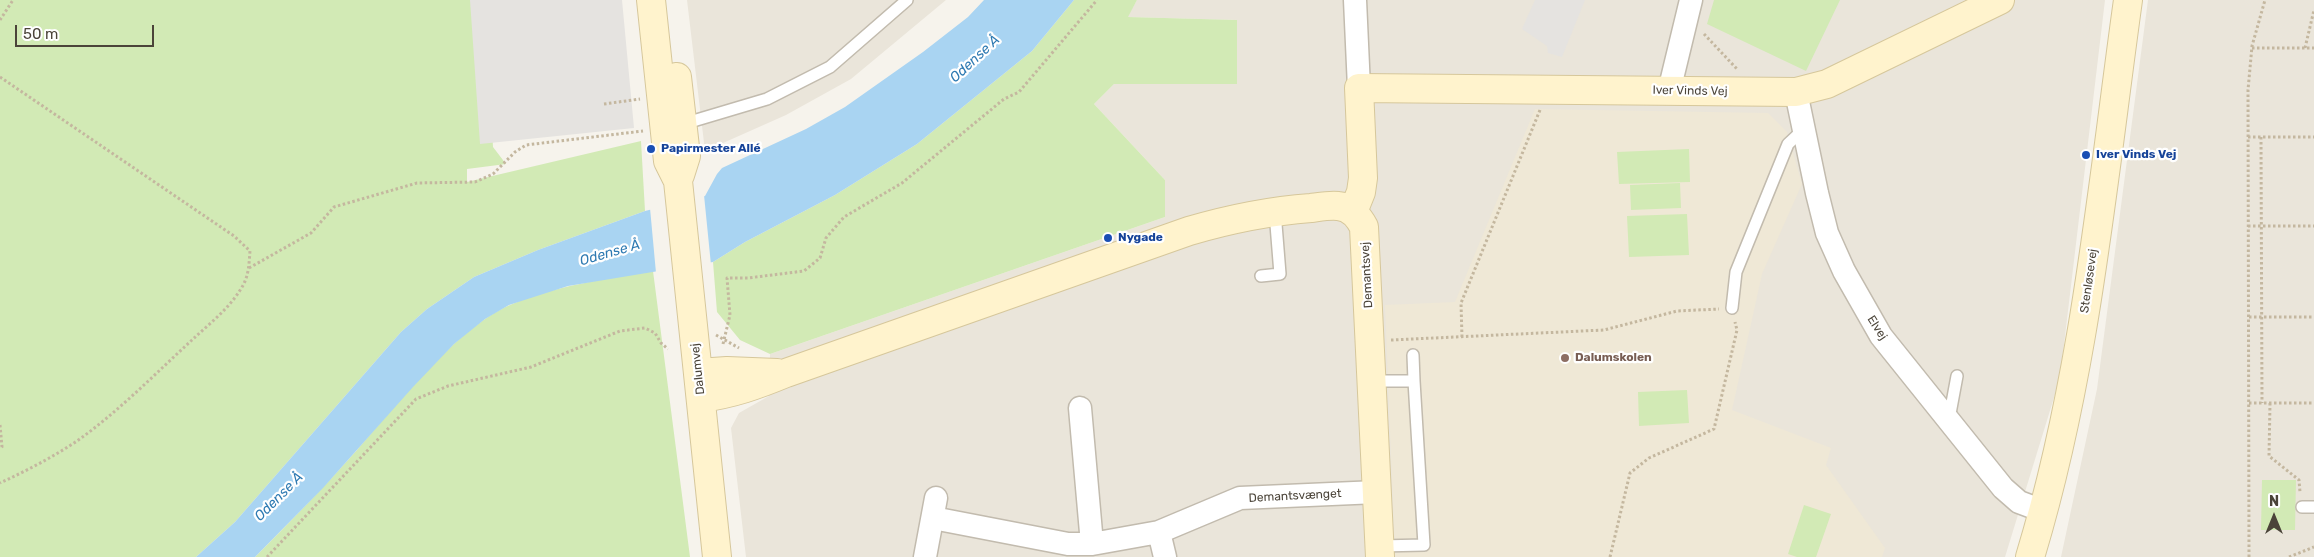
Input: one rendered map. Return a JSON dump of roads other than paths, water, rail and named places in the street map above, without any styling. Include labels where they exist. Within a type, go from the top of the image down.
[{"type":"street","name":"Dalumvej","points":[[651,0],[661,96],[686,156],[678,181],[717,557]]},
{"type":"street","name":"Dalumvej","points":[[669,0],[673,126]]},
{"type":"street","points":[[700,386],[732,371],[786,373],[1189,231],[1235,218],[1275,210],[1339,206],[1353,212],[1361,192],[1363,178],[1355,0]]},
{"type":"street","name":"Iver Vinds Vej","points":[[1359,88],[1796,92],[1827,84],[2000,0]]},
{"type":"street","name":"Stenløsevej","points":[[2030,557],[2044,511],[2082,335],[2128,0]]},
{"type":"street","points":[[1669,91],[1689,8]]},
{"type":"street","name":"Elvej","points":[[1796,92],[1817,193],[1828,233],[1844,271],[1881,336],[2003,488],[2019,502],[2044,511]]},
{"type":"street","name":"Demantsvej","points":[[1353,212],[1359,217],[1364,227],[1380,552]]},
{"type":"street","points":[[1080,408],[1092,544]]},
{"type":"street","name":"Demantsvænget","points":[[925,557],[935,508],[1068,544],[1092,544],[1159,532],[1189,522],[1216,507],[1240,498],[1377,492]]},
{"type":"street","points":[[1159,532],[1164,557]]},
{"type":"lane","points":[[673,126],[767,99],[830,67],[907,0]]},
{"type":"lane","points":[[1732,308],[1736,272],[1788,144],[1804,129]]},
{"type":"lane","points":[[1261,276],[1280,274],[1275,210]]},
{"type":"lane","points":[[1380,552],[1424,545],[1413,355]]},
{"type":"lane","points":[[1949,419],[1957,376]]},
{"type":"lane","points":[[1372,381],[1414,381]]},
{"type":"water","name":"Odense Å","points":[[984,0],[1074,0],[1032,51],[917,144],[835,195],[745,242],[713,262],[568,286],[509,305],[485,319],[454,344],[323,488],[255,557],[196,557],[235,522],[401,332],[427,309],[474,277],[538,250],[645,211],[705,196],[722,168],[806,129],[845,107],[923,52],[968,17]]},
{"type":"place","name":"Papirmester Allé","points":[[651,149]]},
{"type":"place","name":"Iver Vinds Vej","points":[[2086,155]]},
{"type":"place","name":"Nygade","points":[[1108,238]]},
{"type":"place","name":"Dalumskolen","points":[[1565,358]]}]
